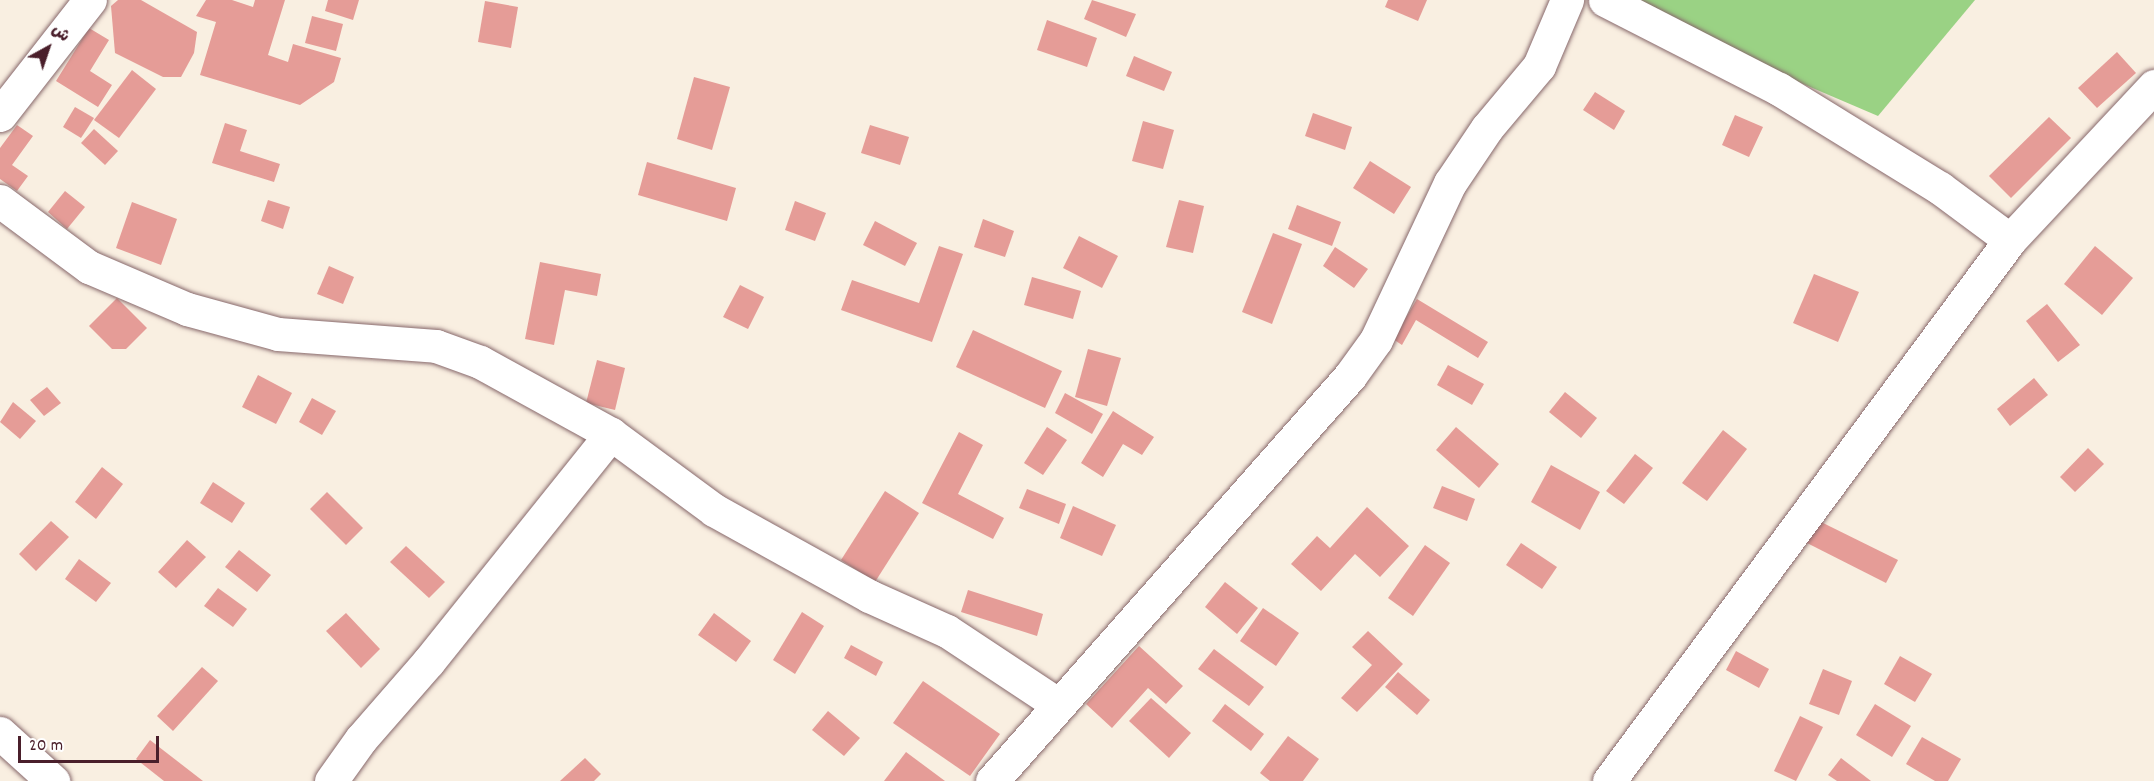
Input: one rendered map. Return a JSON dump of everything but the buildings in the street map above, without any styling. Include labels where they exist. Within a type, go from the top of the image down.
[{"type":"street","points":[[0,116],[90,0]]},
{"type":"street","points":[[992,781],[1350,376],[1376,340],[1450,183],[1487,128],[1539,66],[1567,0]]},
{"type":"street","points":[[1605,0],[1779,89],[1940,188],[2010,240]]},
{"type":"street","points":[[1609,781],[2010,240],[2154,86]]},
{"type":"street","points":[[0,201],[89,267],[187,309],[278,334],[436,346],[480,362],[611,434],[714,510],[869,596],[947,631],[1059,705]]},
{"type":"street","points":[[331,781],[361,739],[429,661],[611,434]]},
{"type":"street","points":[[0,733],[53,781]]},
{"type":"green space","points":[[1606,0],[1975,0],[1878,116]]}]
